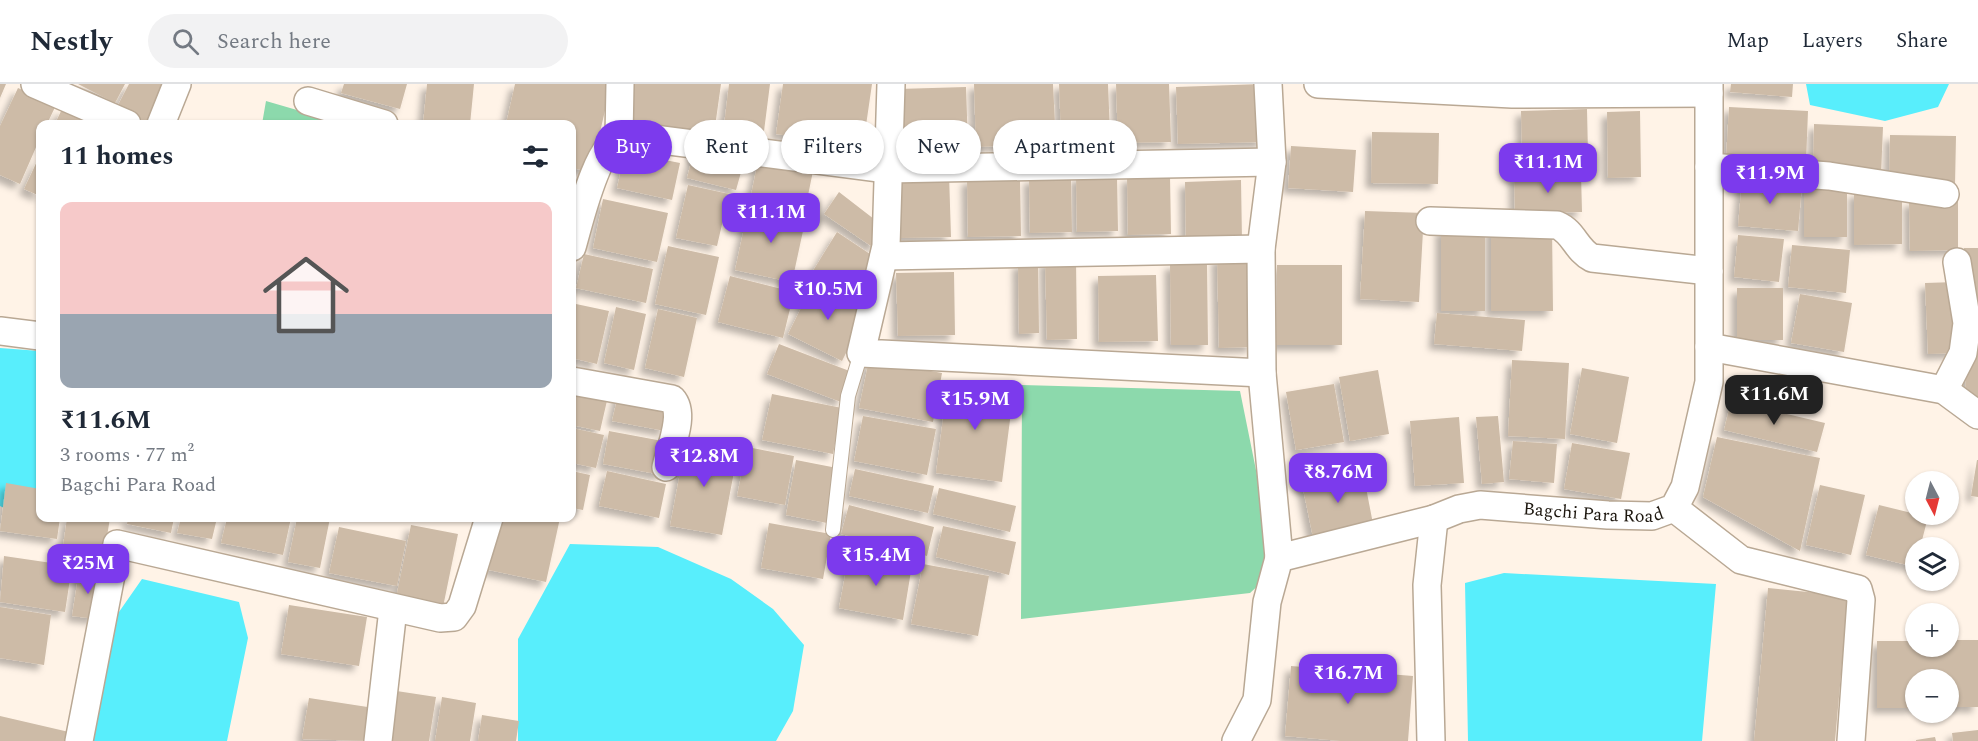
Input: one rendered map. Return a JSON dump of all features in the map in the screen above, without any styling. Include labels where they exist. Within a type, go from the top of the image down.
[{"type":"street","points":[[35,84],[117,120]]},
{"type":"street","points":[[163,120],[177,84]]},
{"type":"street","points":[[619,120],[620,84]]},
{"type":"street","points":[[891,84],[887,169],[888,214],[884,256],[861,353],[1262,374]]},
{"type":"street","points":[[1236,741],[1257,700],[1267,602],[1279,558],[1262,374],[1261,249],[1272,162],[1268,84]]},
{"type":"street","points":[[1318,84],[1512,94],[1709,88]]},
{"type":"street","name":"Bagchi Para Road","points":[[1279,558],[1434,519],[1459,509],[1480,505],[1619,516],[1652,516],[1674,508],[1684,487],[1709,382],[1709,88]]},
{"type":"street","points":[[308,100],[371,120]]},
{"type":"street","points":[[672,140],[887,169],[1272,162]]},
{"type":"street","points":[[1709,167],[1829,176],[1944,194]]},
{"type":"street","points":[[576,218],[580,190],[594,169]]},
{"type":"street","points":[[1430,222],[1557,225],[1565,228],[1581,251],[1592,258],[1709,272]]},
{"type":"street","points":[[884,256],[1261,249]]},
{"type":"street","points":[[1944,390],[1963,353],[1966,323],[1957,262]]},
{"type":"street","points":[[0,330],[36,335]]},
{"type":"street","points":[[1708,347],[1944,390],[1978,416]]},
{"type":"street","points":[[576,382],[672,399],[678,410],[666,466]]},
{"type":"street","points":[[1674,508],[1741,560],[1858,589],[1861,600],[1851,741]]},
{"type":"street","points":[[1431,741],[1427,585],[1434,519]]},
{"type":"street","points":[[79,741],[117,544],[440,618],[454,617],[462,606],[488,522]]},
{"type":"street","points":[[378,741],[393,609]]},
{"type":"lane","points":[[833,530],[848,396],[861,353]]},
{"type":"green space","points":[[266,101],[331,120],[263,120]]},
{"type":"green space","points":[[1022,385],[1240,391],[1276,569],[1250,593],[1021,619]]},
{"type":"water","points":[[1806,84],[1949,84],[1938,107],[1885,121],[1810,105]]},
{"type":"water","points":[[0,348],[36,351],[36,505],[8,510],[0,506]]},
{"type":"water","points":[[570,544],[658,547],[731,579],[773,609],[804,645],[793,711],[776,741],[518,741],[518,639]]},
{"type":"water","points":[[1504,573],[1716,584],[1702,741],[1468,741],[1465,583]]},
{"type":"water","points":[[142,579],[239,602],[248,638],[227,741],[84,741],[112,622]]},
{"type":"building","points":[[0,84],[6,84],[0,98]]},
{"type":"building","points":[[78,84],[125,84],[115,103]]},
{"type":"building","points":[[129,84],[174,84],[152,120],[142,120],[117,107]]},
{"type":"building","points":[[344,84],[407,84],[400,109],[341,93]]},
{"type":"building","points":[[427,84],[474,84],[470,120],[423,120]]},
{"type":"building","points":[[515,84],[611,84],[603,120],[594,120],[594,159],[591,172],[576,169],[576,120],[507,120]]},
{"type":"building","points":[[634,84],[721,84],[716,120],[684,120],[684,130],[672,129],[672,120],[630,120]]},
{"type":"building","points":[[729,84],[770,84],[765,120],[725,120]]},
{"type":"building","points":[[783,84],[872,84],[867,120],[781,120],[781,135],[776,134]]},
{"type":"building","points":[[974,84],[1053,84],[1055,120],[993,120],[993,146],[981,147],[981,120],[975,120]]},
{"type":"building","points":[[1059,84],[1108,84],[1109,120],[1060,120]]},
{"type":"building","points":[[1116,84],[1169,84],[1171,142],[1137,143],[1137,120],[1117,120]]},
{"type":"building","points":[[1262,84],[1264,142],[1178,144],[1176,87]]},
{"type":"building","points":[[1731,84],[1793,84],[1792,97],[1730,92]]},
{"type":"building","points":[[966,87],[967,120],[899,120],[898,89]]},
{"type":"building","points":[[18,88],[56,105],[49,120],[36,120],[36,147],[20,184],[0,175],[0,126]]},
{"type":"building","points":[[1729,107],[1808,111],[1806,163],[1726,159]]},
{"type":"building","points":[[62,109],[86,120],[57,120]]},
{"type":"building","points":[[1587,109],[1588,154],[1522,155],[1521,111]]},
{"type":"building","points":[[1640,111],[1641,177],[1608,178],[1607,112]]},
{"type":"building","points":[[1814,124],[1883,127],[1881,175],[1813,165]]},
{"type":"building","points":[[1372,132],[1439,133],[1438,184],[1371,183]]},
{"type":"building","points":[[1890,135],[1956,136],[1955,185],[1889,183]]},
{"type":"building","points":[[1291,146],[1356,150],[1353,192],[1288,188]]},
{"type":"building","points":[[672,161],[680,163],[672,200],[617,188],[620,174],[672,174]]},
{"type":"building","points":[[769,163],[781,165],[781,174],[812,174],[806,205],[751,195],[755,174],[769,174]]},
{"type":"building","points":[[36,164],[36,194],[24,189]]},
{"type":"building","points":[[688,174],[740,174],[736,190],[687,178]]},
{"type":"building","points":[[949,174],[951,237],[900,238],[898,175]]},
{"type":"building","points":[[1581,174],[1582,212],[1515,213],[1514,175]]},
{"type":"building","points":[[1117,175],[1118,231],[1077,232],[1076,176]]},
{"type":"building","points":[[1170,176],[1171,234],[1128,235],[1127,177]]},
{"type":"building","points":[[1020,178],[1021,236],[968,237],[967,179]]},
{"type":"building","points":[[1029,178],[1071,178],[1072,232],[1030,233]]},
{"type":"building","points":[[1241,180],[1242,241],[1186,242],[1185,182]]},
{"type":"building","points":[[1742,180],[1802,185],[1798,231],[1738,226]]},
{"type":"building","points":[[1804,182],[1847,182],[1847,237],[1804,237]]},
{"type":"building","points":[[688,185],[729,194],[717,246],[676,238]]},
{"type":"building","points":[[1902,191],[1902,244],[1854,245],[1854,192]]},
{"type":"building","points":[[839,192],[883,226],[874,248],[824,214]]},
{"type":"building","points":[[603,199],[668,213],[657,262],[593,248]]},
{"type":"building","points":[[1958,200],[1958,250],[1910,251],[1909,201]]},
{"type":"building","points":[[749,205],[806,217],[792,282],[735,270]]},
{"type":"building","points":[[1365,211],[1424,213],[1419,302],[1360,299]]},
{"type":"building","points":[[1552,225],[1553,311],[1491,311],[1491,226]]},
{"type":"building","points":[[1441,228],[1485,229],[1485,311],[1441,311]]},
{"type":"building","points":[[837,232],[879,260],[860,304],[811,274]]},
{"type":"building","points":[[1738,235],[1784,239],[1779,282],[1734,277]]},
{"type":"building","points":[[1792,245],[1850,250],[1846,293],[1788,287]]},
{"type":"building","points":[[668,246],[719,257],[706,315],[655,304]]},
{"type":"building","points":[[1964,248],[1978,248],[1978,301],[1966,301]]},
{"type":"building","points":[[584,254],[653,269],[646,303],[576,288]]},
{"type":"building","points":[[1217,257],[1252,257],[1253,347],[1219,348]]},
{"type":"building","points":[[1045,260],[1076,260],[1077,339],[1047,340]]},
{"type":"building","points":[[1038,262],[1039,333],[1019,334],[1018,263]]},
{"type":"building","points":[[1207,263],[1208,345],[1171,345],[1170,264]]},
{"type":"building","points":[[1277,265],[1342,265],[1342,345],[1276,345]]},
{"type":"building","points":[[954,272],[955,335],[898,336],[896,273]]},
{"type":"building","points":[[1156,275],[1158,341],[1099,342],[1098,276]]},
{"type":"building","points":[[730,276],[794,292],[783,338],[718,322]]},
{"type":"building","points":[[814,282],[868,309],[842,361],[788,334]]},
{"type":"building","points":[[1956,282],[1960,353],[1928,354],[1925,283]]},
{"type":"building","points":[[1737,288],[1783,288],[1783,340],[1737,340]]},
{"type":"building","points":[[1800,294],[1852,303],[1844,352],[1791,343]]},
{"type":"building","points":[[576,304],[609,311],[597,364],[576,359]]},
{"type":"building","points":[[616,307],[646,314],[634,370],[604,363]]},
{"type":"building","points":[[658,309],[697,318],[684,377],[645,368]]},
{"type":"building","points":[[1437,313],[1525,320],[1522,351],[1434,344]]},
{"type":"building","points":[[1967,341],[1978,342],[1978,400],[1965,397]]},
{"type":"building","points":[[779,344],[852,372],[841,402],[767,374]]},
{"type":"building","points":[[869,360],[942,373],[933,422],[859,408]]},
{"type":"building","points":[[1512,360],[1569,363],[1565,439],[1508,436]]},
{"type":"building","points":[[1582,368],[1629,377],[1617,443],[1570,434]]},
{"type":"building","points":[[1378,370],[1389,434],[1350,441],[1339,377]]},
{"type":"building","points":[[948,380],[1014,389],[1002,482],[936,473]]},
{"type":"building","points":[[576,384],[609,392],[600,431],[576,426]]},
{"type":"building","points":[[1334,384],[1344,442],[1296,450],[1286,392]]},
{"type":"building","points":[[619,391],[670,403],[665,431],[612,421]]},
{"type":"building","points":[[772,394],[842,408],[833,454],[762,440]]},
{"type":"building","points":[[1731,401],[1825,423],[1817,452],[1724,430]]},
{"type":"building","points":[[863,416],[936,429],[927,475],[854,461]]},
{"type":"building","points":[[1498,416],[1504,482],[1482,484],[1476,417]]},
{"type":"building","points":[[1459,417],[1464,483],[1415,486],[1410,421]]},
{"type":"building","points":[[576,429],[604,435],[596,468],[576,464]]},
{"type":"building","points":[[609,431],[668,442],[662,475],[603,464]]},
{"type":"building","points":[[1717,437],[1820,458],[1800,551],[1703,497]]},
{"type":"building","points":[[686,441],[738,451],[722,535],[670,526]]},
{"type":"building","points":[[1513,441],[1557,444],[1554,483],[1509,479]]},
{"type":"building","points":[[1572,443],[1630,453],[1621,499],[1564,489]]},
{"type":"building","points":[[747,447],[794,456],[785,505],[737,496]]},
{"type":"building","points":[[796,460],[837,468],[827,523],[786,515]]},
{"type":"building","points":[[1978,460],[1978,497],[1971,496]]},
{"type":"building","points":[[1362,467],[1374,529],[1314,542],[1301,479]]},
{"type":"building","points":[[855,469],[934,486],[928,513],[849,496]]},
{"type":"building","points":[[607,471],[666,484],[659,518],[599,506]]},
{"type":"building","points":[[576,472],[590,475],[583,510],[576,509]]},
{"type":"building","points":[[6,483],[36,488],[36,522],[59,522],[57,539],[0,531]]},
{"type":"building","points":[[1820,485],[1865,495],[1851,555],[1806,545]]},
{"type":"building","points":[[939,488],[1016,506],[1010,532],[933,514]]},
{"type":"building","points":[[849,505],[934,527],[927,556],[841,534]]},
{"type":"building","points":[[1879,505],[1905,511],[1905,525],[1926,525],[1923,537],[1905,537],[1905,564],[1866,555]]},
{"type":"building","points":[[66,522],[109,522],[102,567],[61,560]]},
{"type":"building","points":[[127,522],[173,522],[171,533],[127,524]]},
{"type":"building","points":[[180,522],[216,522],[212,539],[177,533]]},
{"type":"building","points":[[226,522],[290,522],[283,555],[221,543]]},
{"type":"building","points":[[296,522],[329,522],[320,568],[288,562]]},
{"type":"building","points":[[500,522],[559,522],[546,582],[489,570]]},
{"type":"building","points":[[769,523],[831,534],[823,579],[761,568]]},
{"type":"building","points":[[411,525],[458,534],[443,607],[396,598]]},
{"type":"building","points":[[943,526],[1016,542],[1009,575],[936,557]]},
{"type":"building","points":[[339,527],[406,541],[397,586],[329,573]]},
{"type":"building","points":[[849,554],[912,565],[903,620],[839,608]]},
{"type":"building","points":[[4,556],[72,566],[65,612],[0,602]]},
{"type":"building","points":[[923,564],[989,576],[978,636],[911,624]]},
{"type":"building","points":[[79,571],[103,574],[96,619],[72,616]]},
{"type":"building","points":[[1768,588],[1848,596],[1835,741],[1754,741]]},
{"type":"building","points":[[289,605],[367,617],[359,666],[281,654]]},
{"type":"building","points":[[0,607],[51,615],[44,665],[0,658]]},
{"type":"building","points":[[1959,640],[1978,640],[1978,707],[1959,707],[1959,669],[1905,669],[1905,708],[1877,708],[1877,641],[1905,641],[1905,657],[1959,657]]},
{"type":"building","points":[[1291,666],[1413,676],[1408,741],[1341,741],[1285,736]]},
{"type":"building","points":[[390,690],[436,697],[429,741],[382,741]]},
{"type":"building","points":[[442,697],[476,703],[470,741],[435,741]]},
{"type":"building","points":[[309,698],[374,708],[369,741],[302,739]]},
{"type":"building","points":[[482,715],[519,721],[516,741],[478,741]]},
{"type":"building","points":[[0,716],[69,732],[67,741],[0,741]]},
{"type":"building","points":[[1978,730],[1978,741],[1953,741],[1952,733]]},
{"type":"building","points":[[1935,737],[1936,741],[1916,741],[1916,740]]}]
